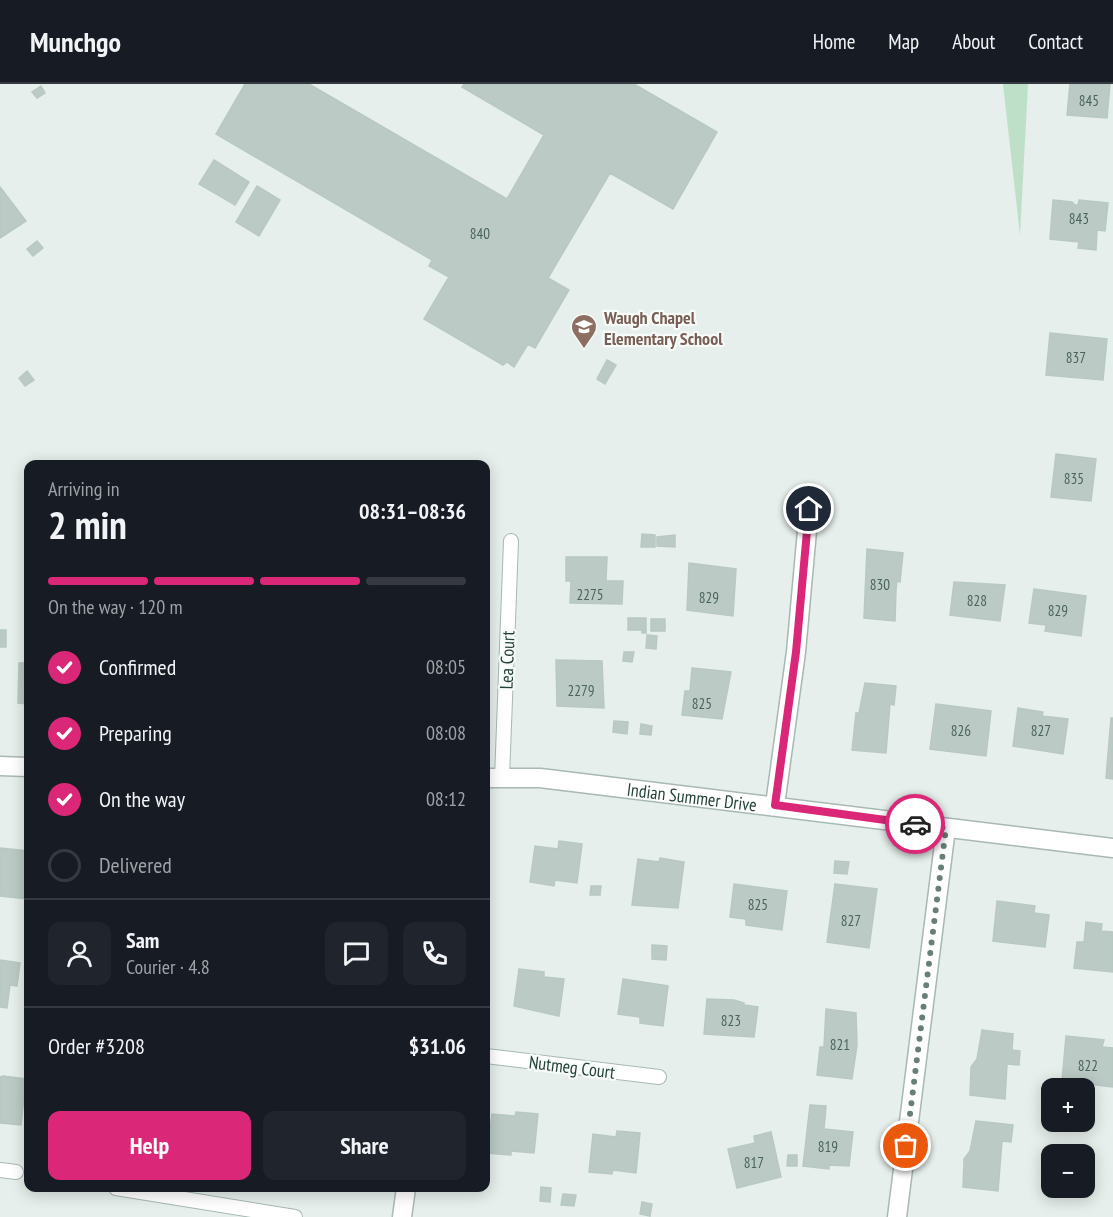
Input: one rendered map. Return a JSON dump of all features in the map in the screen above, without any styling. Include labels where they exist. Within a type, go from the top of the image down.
[{"type":"street","points":[[775,805],[796,652],[809,509]]},
{"type":"street","points":[[0,766],[24,767]]},
{"type":"street","name":"Indian Summer Drive","points":[[494,778],[540,778],[1113,848]]},
{"type":"street","points":[[897,1217],[946,828]]},
{"type":"street","points":[[402,1217],[405,1192]]},
{"type":"lane","name":"Lea Court","points":[[494,778],[511,541]]},
{"type":"lane","name":"Nutmeg Court","points":[[490,1056],[659,1077]]},
{"type":"lane","points":[[0,1170],[16,1172]]},
{"type":"lane","points":[[141,1192],[295,1217]]},
{"type":"green space","points":[[1003,84],[1028,84],[1020,235]]},
{"type":"building","points":[[245,84],[309,84],[507,199],[544,135],[462,87],[464,84],[634,84],[717,132],[673,209],[610,173],[548,278],[569,290],[535,348],[528,344],[514,367],[507,362],[503,365],[424,319],[449,277],[429,266],[432,260],[216,134]]},
{"type":"building","points":[[1070,84],[1110,84],[1107,118],[1067,115]]},
{"type":"building","points":[[41,86],[45,93],[37,98],[32,92]]},
{"type":"building","points":[[214,160],[249,182],[235,205],[199,184]]},
{"type":"building","points":[[257,186],[280,200],[259,236],[236,222]]},
{"type":"building","points":[[0,187],[26,221],[0,238]]},
{"type":"building","points":[[1053,200],[1072,202],[1075,205],[1078,205],[1079,200],[1108,203],[1105,231],[1097,230],[1096,250],[1078,248],[1079,242],[1050,239]]},
{"type":"building","points":[[37,241],[43,248],[33,256],[27,249]]},
{"type":"building","points":[[1050,333],[1107,339],[1103,380],[1046,375]]},
{"type":"building","points":[[607,360],[616,365],[605,384],[597,379]]},
{"type":"building","points":[[27,371],[34,380],[25,386],[19,378]]},
{"type":"building","points":[[1056,454],[1096,459],[1091,501],[1051,497]]},
{"type":"building","points":[[642,534],[655,535],[655,547],[641,547]]},
{"type":"building","points":[[675,535],[675,547],[657,546],[657,537]]},
{"type":"building","points":[[867,549],[903,553],[900,582],[897,581],[895,621],[864,618]]},
{"type":"building","points":[[566,557],[607,557],[606,581],[623,581],[622,604],[570,603],[571,581],[566,581]]},
{"type":"building","points":[[689,563],[736,569],[733,616],[687,610]]},
{"type":"building","points":[[954,582],[1005,585],[1000,621],[950,615]]},
{"type":"building","points":[[1034,589],[1086,596],[1081,636],[1045,631],[1046,625],[1029,623]]},
{"type":"building","points":[[628,618],[646,618],[646,633],[642,633],[642,630],[628,630]]},
{"type":"building","points":[[651,619],[665,619],[665,631],[651,631]]},
{"type":"building","points":[[0,630],[6,630],[6,647],[0,647]]},
{"type":"building","points":[[647,635],[657,636],[656,649],[646,648]]},
{"type":"building","points":[[624,652],[634,652],[632,662],[623,661]]},
{"type":"building","points":[[556,660],[602,661],[604,708],[557,706]]},
{"type":"building","points":[[19,663],[24,663],[24,704],[18,703]]},
{"type":"building","points":[[692,668],[731,672],[722,719],[682,715],[685,691],[690,691]]},
{"type":"building","points":[[865,683],[896,686],[894,705],[890,704],[886,753],[852,750],[856,713],[859,713]]},
{"type":"building","points":[[936,704],[991,711],[986,756],[930,749]]},
{"type":"building","points":[[1018,708],[1043,712],[1042,716],[1068,719],[1063,754],[1013,746]]},
{"type":"building","points":[[1111,718],[1113,718],[1113,779],[1106,778]]},
{"type":"building","points":[[614,721],[628,722],[627,734],[613,732]]},
{"type":"building","points":[[641,724],[652,726],[651,735],[640,734]]},
{"type":"building","points":[[559,841],[582,844],[577,883],[555,880],[554,886],[530,882],[535,846],[558,849]]},
{"type":"building","points":[[0,848],[24,851],[24,899],[0,896]]},
{"type":"building","points":[[660,858],[684,862],[678,908],[632,905],[638,859],[659,862]]},
{"type":"building","points":[[835,861],[849,862],[847,874],[834,873]]},
{"type":"building","points":[[734,884],[787,891],[782,930],[746,925],[746,919],[730,917]]},
{"type":"building","points":[[835,884],[877,889],[869,948],[827,942]]},
{"type":"building","points":[[591,886],[601,886],[600,895],[590,895]]},
{"type":"building","points":[[997,901],[1035,906],[1034,913],[1049,915],[1045,947],[993,941]]},
{"type":"building","points":[[1086,922],[1102,924],[1101,931],[1113,932],[1113,972],[1074,968],[1077,942],[1084,942]]},
{"type":"building","points":[[652,945],[667,946],[666,960],[652,959]]},
{"type":"building","points":[[0,960],[20,963],[17,986],[10,985],[7,1008],[0,1007]]},
{"type":"building","points":[[519,969],[544,972],[544,977],[564,979],[559,1016],[514,1006]]},
{"type":"building","points":[[623,979],[668,986],[663,1026],[640,1023],[640,1017],[618,1014]]},
{"type":"building","points":[[707,999],[734,1000],[744,1005],[758,1007],[754,1037],[704,1034]]},
{"type":"building","points":[[826,1009],[856,1013],[857,1045],[852,1079],[817,1075],[820,1047],[824,1047]]},
{"type":"building","points":[[982,1030],[1013,1034],[1012,1050],[1020,1051],[1019,1065],[1007,1064],[1005,1099],[970,1095],[971,1067],[977,1059]]},
{"type":"building","points":[[1066,1036],[1104,1040],[1102,1047],[1113,1048],[1113,1087],[1095,1085],[1095,1078],[1062,1078]]},
{"type":"building","points":[[0,1077],[24,1079],[21,1125],[0,1123]]},
{"type":"building","points":[[810,1105],[826,1106],[824,1129],[853,1132],[849,1166],[829,1165],[829,1169],[803,1166]]},
{"type":"building","points":[[516,1112],[538,1114],[534,1153],[511,1151],[511,1155],[490,1153],[492,1114],[515,1116]]},
{"type":"building","points":[[976,1121],[1013,1125],[1011,1142],[1002,1141],[998,1191],[963,1187],[964,1159],[970,1151]]},
{"type":"building","points":[[617,1131],[640,1133],[636,1173],[613,1170],[612,1174],[589,1172],[593,1134],[616,1137]]},
{"type":"building","points":[[771,1132],[781,1177],[737,1188],[728,1149],[755,1143],[754,1136]]},
{"type":"building","points":[[788,1155],[797,1155],[797,1166],[787,1166]]},
{"type":"building","points":[[541,1187],[551,1188],[550,1202],[540,1201]]},
{"type":"building","points":[[563,1194],[576,1195],[574,1206],[561,1205]]},
{"type":"building","points":[[642,1202],[652,1204],[650,1216],[640,1214]]},
{"type":"way so far","points":[[906,1146],[946,828],[915,824]]},
{"type":"place","name":"Waugh Chapel Elementary School","points":[[584,350]]},
{"type":"route","points":[[809,509],[796,652],[775,805],[915,824]]}]
